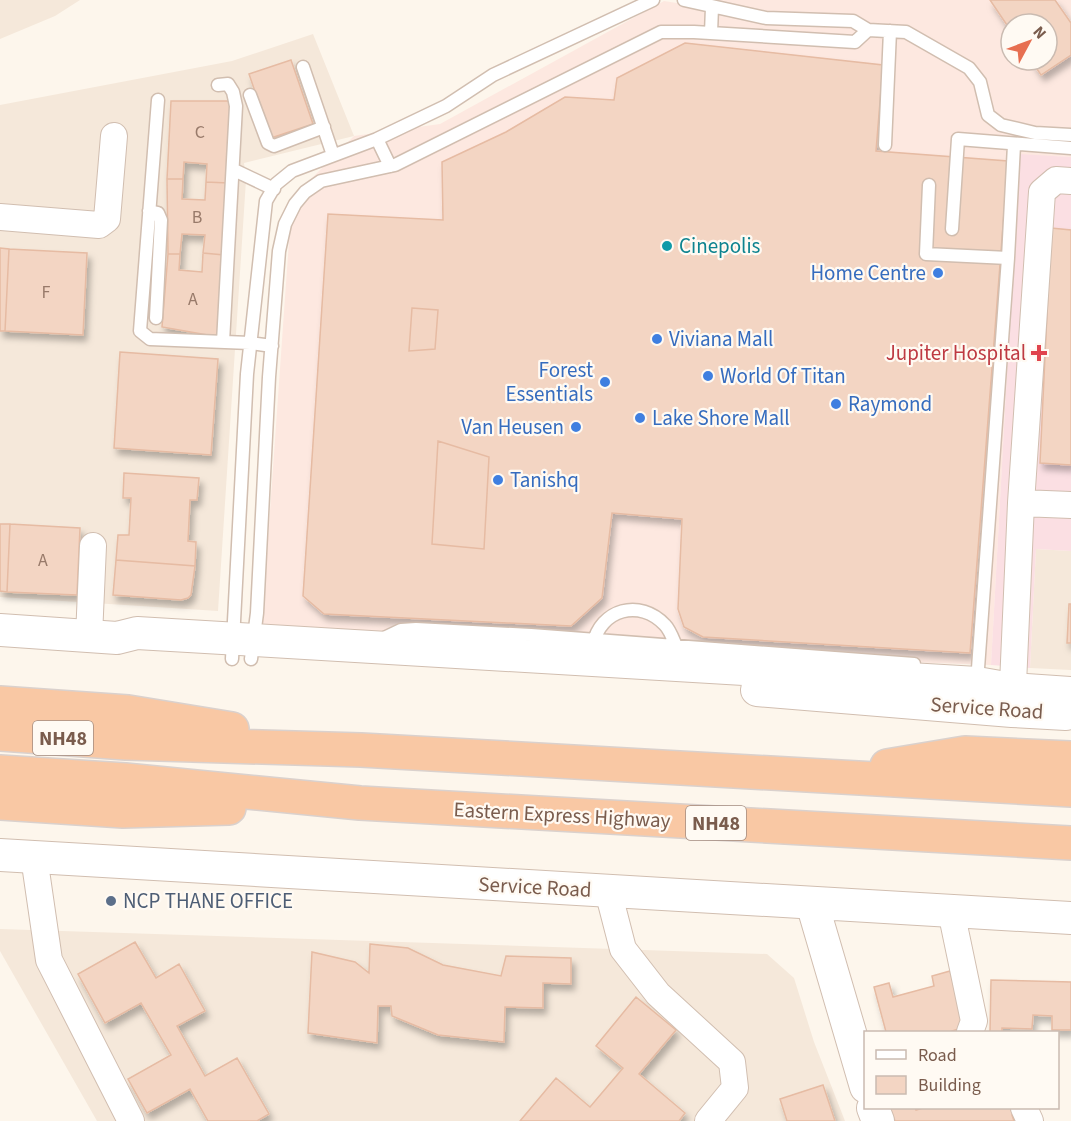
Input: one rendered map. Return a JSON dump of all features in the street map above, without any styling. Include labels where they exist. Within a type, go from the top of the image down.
[{"type":"highway","points":[[0,703],[128,712],[361,750]]},
{"type":"highway","name":"NH48","points":[[0,734],[126,743],[361,750],[1071,790]]},
{"type":"highway","points":[[826,776],[965,753],[1071,758]]},
{"type":"highway","name":"Eastern Express Highway","points":[[0,772],[125,780],[360,803],[1071,843]]},
{"type":"highway","points":[[0,803],[123,811],[360,803]]},
{"type":"street","points":[[0,217],[99,225],[107,219],[114,136]]},
{"type":"street","points":[[1012,700],[1021,503],[1042,192],[1056,180],[1071,181]]},
{"type":"street","points":[[1021,503],[1071,505]]},
{"type":"street","points":[[93,546],[103,637]]},
{"type":"street","name":"Service Road","points":[[0,630],[103,637],[137,633],[243,649],[602,678],[1012,700],[1071,693]]},
{"type":"street","name":"Service Road","points":[[243,649],[528,645],[592,650],[963,682],[1012,700],[1071,714]]},
{"type":"street","name":"Service Road","points":[[0,855],[1071,918]]},
{"type":"street","points":[[34,857],[49,960],[131,1121]]},
{"type":"street","points":[[608,891],[623,949],[658,994],[732,1062],[735,1088],[708,1121]]},
{"type":"street","points":[[812,903],[864,1081]]},
{"type":"street","points":[[951,911],[974,1022],[970,1031]]},
{"type":"lane","points":[[243,649],[242,484],[250,343],[266,201],[284,177],[292,171],[377,139],[446,106],[493,75],[653,0]]},
{"type":"lane","points":[[684,0],[766,18],[854,21],[868,30],[906,32],[969,69],[980,82],[988,115],[1001,125],[1035,133],[1071,135]]},
{"type":"lane","points":[[711,33],[712,7]]},
{"type":"lane","points":[[243,649],[264,486],[279,251],[285,224],[295,204],[305,192],[321,181],[390,166],[431,148],[661,32],[855,42],[868,30]]},
{"type":"lane","points":[[885,145],[890,31]]},
{"type":"lane","points":[[303,67],[333,155]]},
{"type":"lane","points":[[218,84],[228,84],[233,92],[236,106],[223,342]]},
{"type":"lane","points":[[250,96],[268,143],[274,146],[324,127]]},
{"type":"lane","points":[[158,99],[140,331],[150,339],[272,346]]},
{"type":"lane","points":[[1035,133],[1035,146]]},
{"type":"lane","points":[[377,139],[390,166]]},
{"type":"lane","points":[[952,229],[958,139],[1071,148]]},
{"type":"lane","points":[[676,646],[666,626],[640,609],[629,609],[612,616],[601,626],[592,650],[676,646],[923,664],[963,682],[1008,258],[1014,145]]},
{"type":"lane","points":[[234,170],[274,189]]},
{"type":"lane","points":[[930,185],[926,254],[1008,258]]},
{"type":"lane","points":[[149,211],[159,213],[161,220],[156,318]]},
{"type":"lane","points":[[242,484],[264,486]]},
{"type":"shaded area","points":[[0,0],[80,0],[55,16],[0,39]]},
{"type":"shaded area","name":"Lake Shore Mall","points":[[703,0],[1071,0],[1071,157],[1019,155],[991,665],[261,639],[292,198],[354,136],[440,124],[664,1],[696,6]]},
{"type":"shaded area","points":[[313,34],[354,136],[244,163],[246,180],[218,611],[0,597],[0,105],[232,61]]},
{"type":"shaded area","name":"Jupiter Hospital","points":[[1019,154],[1071,157],[1071,551],[1036,549],[1030,668],[991,665]]},
{"type":"shaded area","points":[[1036,549],[1071,551],[1071,670],[1030,668]]},
{"type":"shaded area","points":[[0,929],[767,954],[794,978],[814,1042],[845,1121],[97,1121],[0,951]]},
{"type":"building","points":[[990,0],[1055,0],[1071,23],[1071,55],[1059,63],[1059,12],[999,13]]},
{"type":"building","name":"Lake Shore Mall","points":[[685,43],[883,65],[876,151],[1008,161],[970,653],[703,637],[684,627],[678,609],[682,519],[612,513],[602,598],[571,626],[324,614],[303,596],[328,214],[443,220],[442,162],[506,132],[565,97],[614,100],[617,78]]},
{"type":"building","points":[[291,60],[313,124],[271,138],[249,74]]},
{"type":"building","points":[[171,101],[233,101],[228,183],[206,182],[207,164],[184,162],[183,179],[167,179]]},
{"type":"building","points":[[167,179],[183,179],[182,199],[205,200],[206,182],[228,183],[224,255],[203,253],[205,235],[182,234],[180,254],[168,254]]},
{"type":"building","points":[[1051,228],[1071,230],[1071,465],[1040,463]]},
{"type":"building","points":[[0,248],[9,249],[5,331],[0,331]]},
{"type":"building","points":[[9,249],[87,253],[83,335],[5,331]]},
{"type":"building","points":[[203,253],[224,255],[219,337],[162,327],[168,254],[180,254],[179,270],[202,272]]},
{"type":"building","points":[[412,308],[438,310],[435,349],[409,351]]},
{"type":"building","points":[[120,352],[218,359],[211,455],[114,448]]},
{"type":"building","points":[[438,441],[489,457],[484,549],[432,544]]},
{"type":"building","points":[[124,473],[199,478],[197,500],[190,500],[188,541],[196,542],[195,566],[116,560],[118,535],[129,535],[131,498],[123,498]]},
{"type":"building","points":[[0,524],[10,524],[7,592],[0,591]]},
{"type":"building","points":[[10,524],[80,528],[77,595],[7,592]]},
{"type":"building","points":[[116,560],[195,566],[191,595],[181,600],[113,595]]},
{"type":"building","points":[[1069,604],[1071,604],[1071,643],[1067,643]]},
{"type":"building","points":[[135,942],[156,978],[179,964],[205,1011],[177,1026],[205,1076],[237,1058],[269,1114],[257,1121],[208,1121],[190,1089],[147,1113],[128,1079],[171,1055],[141,1003],[105,1023],[78,974]]},
{"type":"building","points":[[370,944],[408,948],[443,965],[501,976],[506,956],[571,958],[571,984],[543,983],[543,1008],[505,1007],[504,1042],[438,1035],[392,1016],[391,1006],[378,1006],[377,1043],[308,1033],[312,952],[355,962],[369,973]]},
{"type":"building","points":[[950,971],[965,1027],[952,1031],[886,1031],[874,987],[889,983],[893,997],[934,986],[932,976]]},
{"type":"building","points":[[991,980],[1071,982],[1071,1030],[1052,1030],[1052,1016],[1033,1015],[1032,1029],[1002,1028],[1002,1031],[990,1031]]},
{"type":"building","points":[[636,997],[676,1030],[639,1074],[685,1113],[679,1121],[520,1121],[556,1078],[590,1107],[623,1068],[596,1046]]},
{"type":"building","points":[[823,1085],[835,1121],[787,1121],[780,1099]]},
{"type":"building","points":[[890,1109],[1021,1109],[1022,1111],[1012,1115],[1014,1121],[895,1121]]},
{"type":"place","name":"Cinepolis","points":[[667,246]]},
{"type":"place","name":"Home Centre","points":[[938,273]]},
{"type":"place","name":"Viviana Mall","points":[[657,339]]},
{"type":"place","name":"Jupiter Hospital","points":[[1039,353]]},
{"type":"place","name":"World Of Titan","points":[[708,376]]},
{"type":"place","name":"Forest Essentials","points":[[605,382]]},
{"type":"place","name":"Raymond","points":[[836,404]]},
{"type":"place","name":"Lake Shore Mall","points":[[640,418]]},
{"type":"place","name":"Van Heusen","points":[[576,427]]},
{"type":"place","name":"Tanishq","points":[[498,480]]},
{"type":"place","name":"NCP THANE OFFICE","points":[[111,901]]}]
